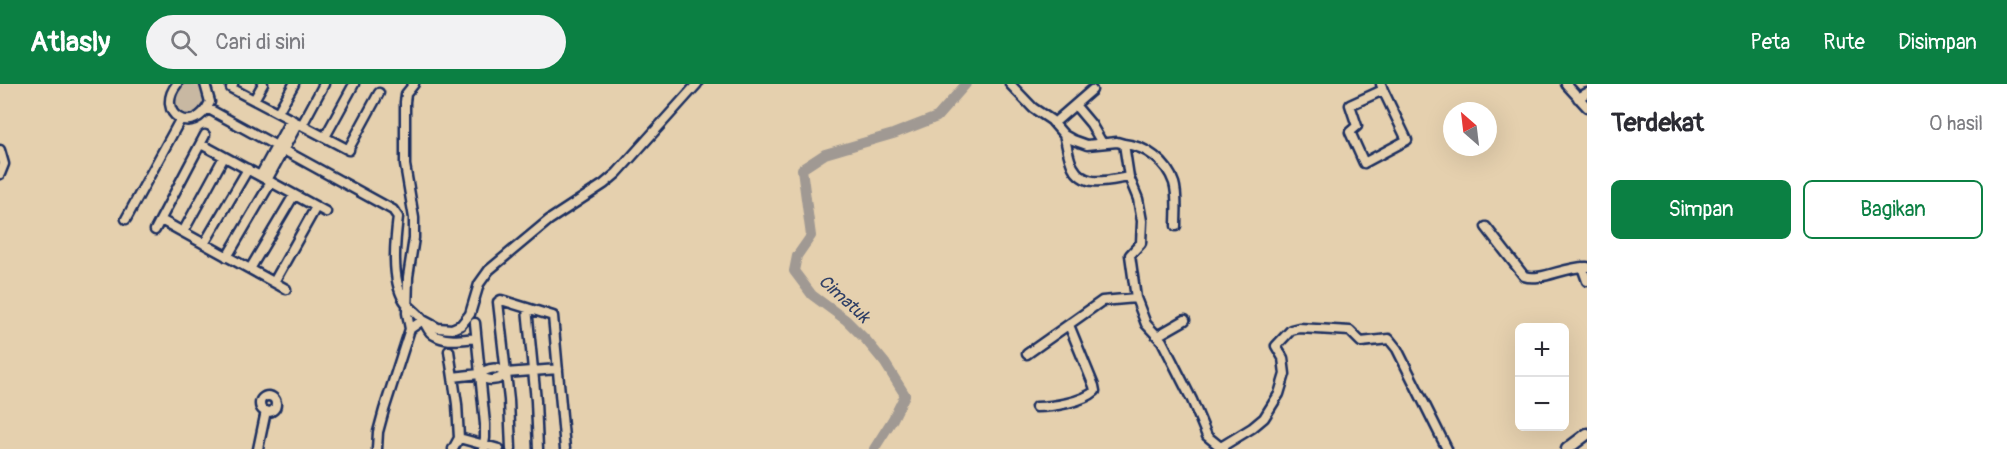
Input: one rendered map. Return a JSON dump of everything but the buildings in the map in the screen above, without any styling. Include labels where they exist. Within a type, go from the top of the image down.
[{"type":"main road","points":[[1568,449],[1587,434]]},
{"type":"street","points":[[163,84],[175,87],[170,99],[170,108],[174,116],[187,121],[195,119],[210,102],[205,84]]},
{"type":"street","points":[[254,100],[263,84]]},
{"type":"street","points":[[278,112],[294,84]]},
{"type":"street","points":[[227,257],[280,148],[324,84]]},
{"type":"street","points":[[325,137],[354,84]]},
{"type":"street","points":[[377,449],[378,432],[384,410],[410,328],[407,306],[414,225],[405,165],[405,102],[406,94],[414,84]]},
{"type":"street","points":[[207,108],[397,213],[396,281],[407,306],[423,320],[438,328],[452,329],[461,325],[470,314],[479,284],[489,270],[549,220],[617,173],[697,84]]},
{"type":"street","points":[[1010,84],[1033,108],[1054,123],[1064,135],[1073,168],[1088,180],[1096,182],[1129,177]]},
{"type":"street","points":[[1566,84],[1587,107]]},
{"type":"street","points":[[232,86],[349,150],[379,93]]},
{"type":"street","points":[[1382,87],[1407,140],[1364,164],[1350,132],[1357,126],[1350,105],[1382,87]]},
{"type":"street","points":[[1054,123],[1092,90]]},
{"type":"street","points":[[1578,98],[1587,93]]},
{"type":"street","points":[[1075,105],[1091,124],[1102,143]]},
{"type":"street","points":[[126,219],[180,120]]},
{"type":"street","points":[[155,230],[205,135]]},
{"type":"street","points":[[1064,135],[1084,144],[1117,142],[1137,146],[1147,151],[1169,174],[1175,190],[1176,226]]},
{"type":"street","points":[[201,144],[326,212]]},
{"type":"street","points":[[1124,144],[1129,177],[1138,199],[1142,221],[1141,243],[1130,255],[1136,298],[1148,327],[1157,336],[1180,376],[1207,436],[1222,448],[1252,428],[1268,413],[1279,394],[1285,374],[1283,358],[1276,346],[1286,333],[1299,328],[1350,331],[1361,342],[1372,339],[1389,339],[1397,350],[1447,449]]},
{"type":"street","points":[[0,150],[4,164],[0,174]]},
{"type":"street","points":[[183,232],[224,157]]},
{"type":"street","points":[[204,244],[248,169]]},
{"type":"street","points":[[250,269],[294,195]]},
{"type":"street","points":[[274,282],[316,207]]},
{"type":"street","points":[[161,220],[286,289]]},
{"type":"street","points":[[1486,227],[1524,276],[1538,278],[1565,269],[1585,267],[1587,281]]},
{"type":"street","points":[[1027,354],[1105,300],[1136,298]]},
{"type":"street","points":[[511,449],[512,437],[499,301],[553,316],[565,449]]},
{"type":"street","points":[[527,308],[538,449]]},
{"type":"street","points":[[410,328],[423,320]]},
{"type":"street","points":[[423,320],[429,331],[439,338],[451,340],[476,338]]},
{"type":"street","points":[[1157,336],[1185,320]]},
{"type":"street","points":[[475,323],[485,424],[483,447]]},
{"type":"street","points":[[1036,407],[1056,406],[1086,397],[1095,391],[1069,326]]},
{"type":"street","points":[[449,351],[459,438],[453,449]]},
{"type":"street","points":[[453,377],[479,374],[494,368],[500,368],[506,373],[558,369]]},
{"type":"street","points":[[258,449],[266,411]]},
{"type":"street","points":[[459,438],[483,447],[498,449]]},
{"type":"shaded area","points":[[181,84],[198,84],[204,87],[207,97],[199,114],[189,117],[175,110],[173,99]]},
{"type":"waterway","name":"Cimatuk","points":[[874,449],[905,395],[885,363],[866,340],[846,320],[812,295],[794,271],[797,256],[811,236],[802,169],[825,154],[893,134],[937,117],[966,84]]}]
